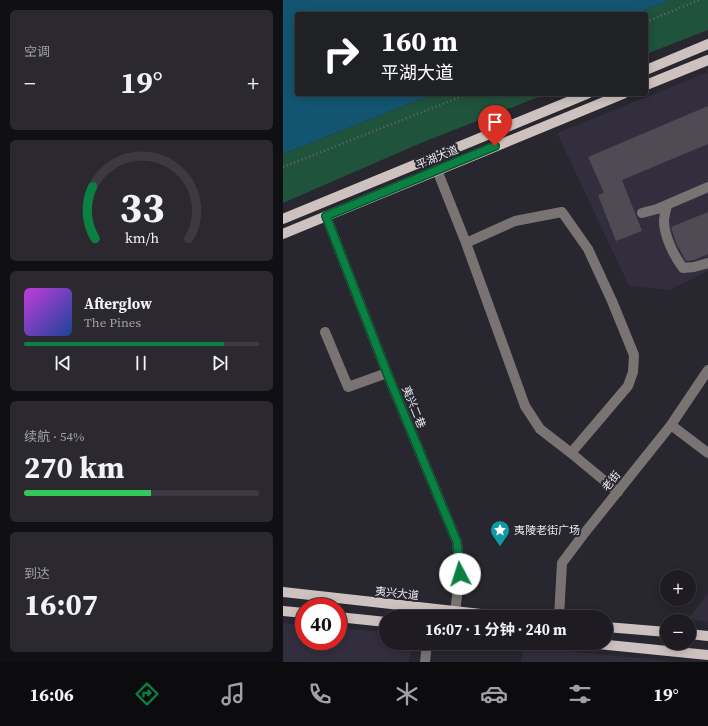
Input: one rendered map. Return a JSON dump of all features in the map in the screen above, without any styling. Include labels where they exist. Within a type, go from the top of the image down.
[{"type":"main road","points":[[648,69],[708,44]]},
{"type":"main road","points":[[648,84],[708,60]]},
{"type":"main road","name":"平湖大道","points":[[283,219],[582,96]]},
{"type":"main road","name":"平湖大道","points":[[283,234],[618,96]]},
{"type":"main road","name":"夷兴大道","points":[[283,592],[438,610]]},
{"type":"main road","points":[[283,611],[295,612]]},
{"type":"main road","points":[[347,618],[379,621]]},
{"type":"main road","points":[[613,628],[660,631]]},
{"type":"main road","points":[[696,635],[708,636]]},
{"type":"main road","points":[[613,646],[708,655]]},
{"type":"street","points":[[437,170],[466,243],[525,406],[540,429],[618,492]]},
{"type":"street","points":[[642,213],[667,205],[708,187]]},
{"type":"street","points":[[667,205],[664,220],[666,232],[675,256],[683,268],[708,263]]},
{"type":"street","points":[[466,243],[515,221],[562,212],[588,249],[612,301],[634,356],[633,372],[627,386],[571,453]]},
{"type":"street","name":"夷兴二巷","points":[[326,216],[387,373],[457,542],[460,574],[455,610]]},
{"type":"street","points":[[325,332],[348,387],[387,373]]},
{"type":"street","name":"老街","points":[[559,610],[562,563],[671,425],[708,370]]},
{"type":"street","points":[[671,425],[708,453]]},
{"type":"street","points":[[425,662],[426,650]]},
{"type":"path","points":[[648,21],[699,0]]},
{"type":"path","points":[[283,168],[463,96]]},
{"type":"shaded area","points":[[708,72],[708,271],[670,290],[629,286],[557,133]]},
{"type":"shaded area","points":[[708,593],[708,622],[696,620],[696,614],[692,614]]},
{"type":"shaded area","points":[[283,623],[295,624],[295,650],[347,650],[347,629],[379,631],[379,650],[410,650],[409,662],[283,662]]},
{"type":"shaded area","points":[[523,650],[554,650],[678,662],[521,662]]},
{"type":"green space","points":[[671,0],[708,0],[708,30],[648,53],[648,12],[640,12]]},
{"type":"green space","points":[[429,96],[541,96],[421,143],[283,203],[283,154]]},
{"type":"water","points":[[283,0],[671,0],[640,12],[295,12],[295,96],[429,96],[283,154]]},
{"type":"building","points":[[708,106],[708,144],[622,180],[642,231],[616,241],[598,195],[604,193],[588,157]]},
{"type":"building","points":[[708,212],[708,254],[694,260],[686,261],[676,243],[671,227]]},
{"type":"place","name":"夷陵老街广场","points":[[500,547]]},
{"type":"route","points":[[460,574],[457,542],[387,373],[326,216],[495,146]]}]
